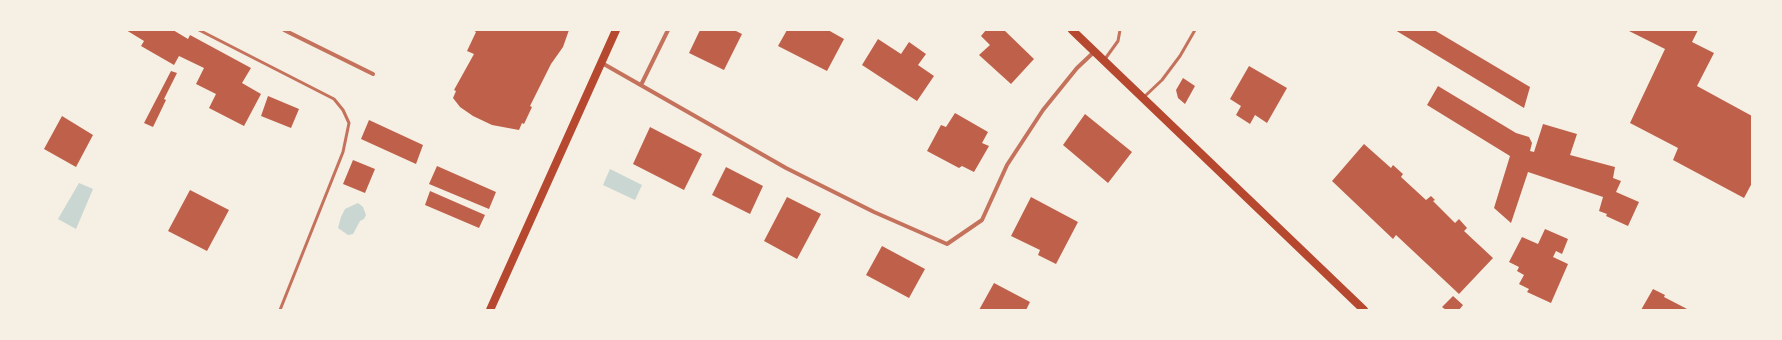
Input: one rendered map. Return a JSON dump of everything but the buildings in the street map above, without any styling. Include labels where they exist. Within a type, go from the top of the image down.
[{"type":"main road","points":[[490,310],[616,30]]},
{"type":"main road","points":[[1072,30],[1364,310]]},
{"type":"street","points":[[284,30],[373,74]]},
{"type":"street","points":[[641,85],[668,30]]},
{"type":"street","points":[[602,63],[678,108],[786,168],[874,212],[947,244],[982,220],[1007,165],[1039,116],[1077,68],[1094,52]]},
{"type":"lane","points":[[199,30],[334,99],[343,110],[349,123],[342,152],[280,310]]},
{"type":"lane","points":[[1104,61],[1118,41],[1120,30]]},
{"type":"lane","points":[[1143,98],[1162,80],[1196,30]]},
{"type":"shaded area","points":[[610,169],[642,185],[635,200],[603,185]]},
{"type":"shaded area","points":[[79,183],[93,189],[76,229],[58,219]]},
{"type":"shaded area","points":[[358,203],[363,207],[366,215],[364,219],[360,221],[353,234],[348,235],[338,228],[341,217],[345,209]]}]
